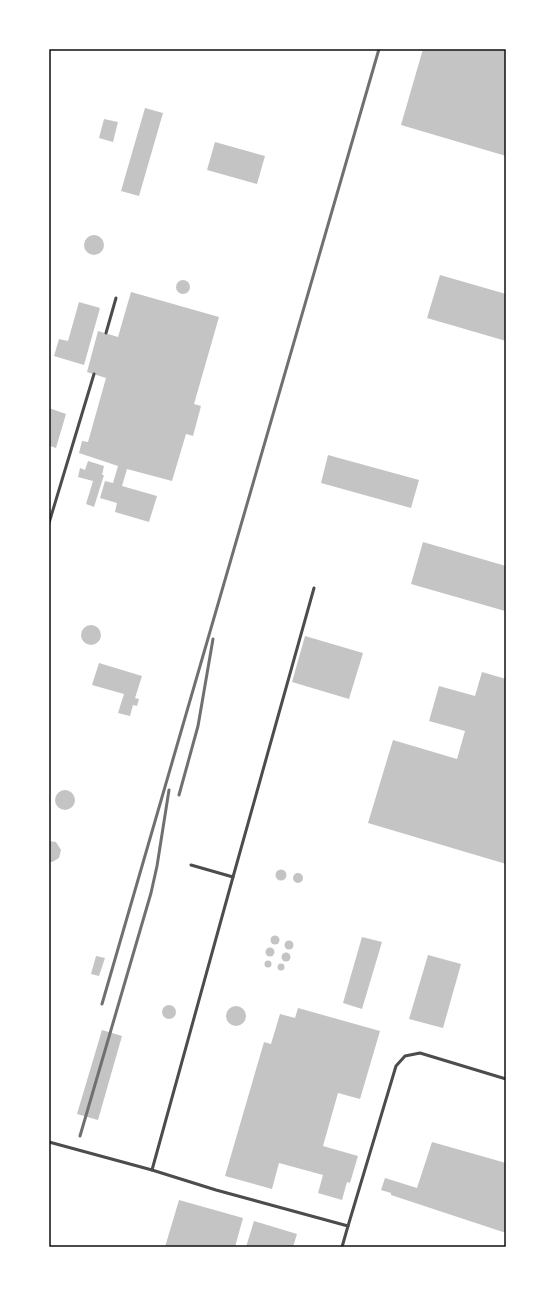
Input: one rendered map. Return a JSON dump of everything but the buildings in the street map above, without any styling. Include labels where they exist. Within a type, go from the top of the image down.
[{"type":"lane","points":[[106,334],[116,298]]},
{"type":"lane","points":[[49,523],[94,374]]},
{"type":"lane","points":[[152,1170],[314,588]]},
{"type":"lane","points":[[190,865],[233,877]]},
{"type":"lane","points":[[342,1247],[396,1066],[406,1056],[420,1053],[506,1080]]},
{"type":"lane","points":[[49,1142],[348,1226]]},
{"type":"railway","points":[[102,1004],[379,49]]},
{"type":"railway","points":[[179,795],[198,726],[213,639]]},
{"type":"railway","points":[[80,1136],[151,893],[157,866],[169,790]]}]
